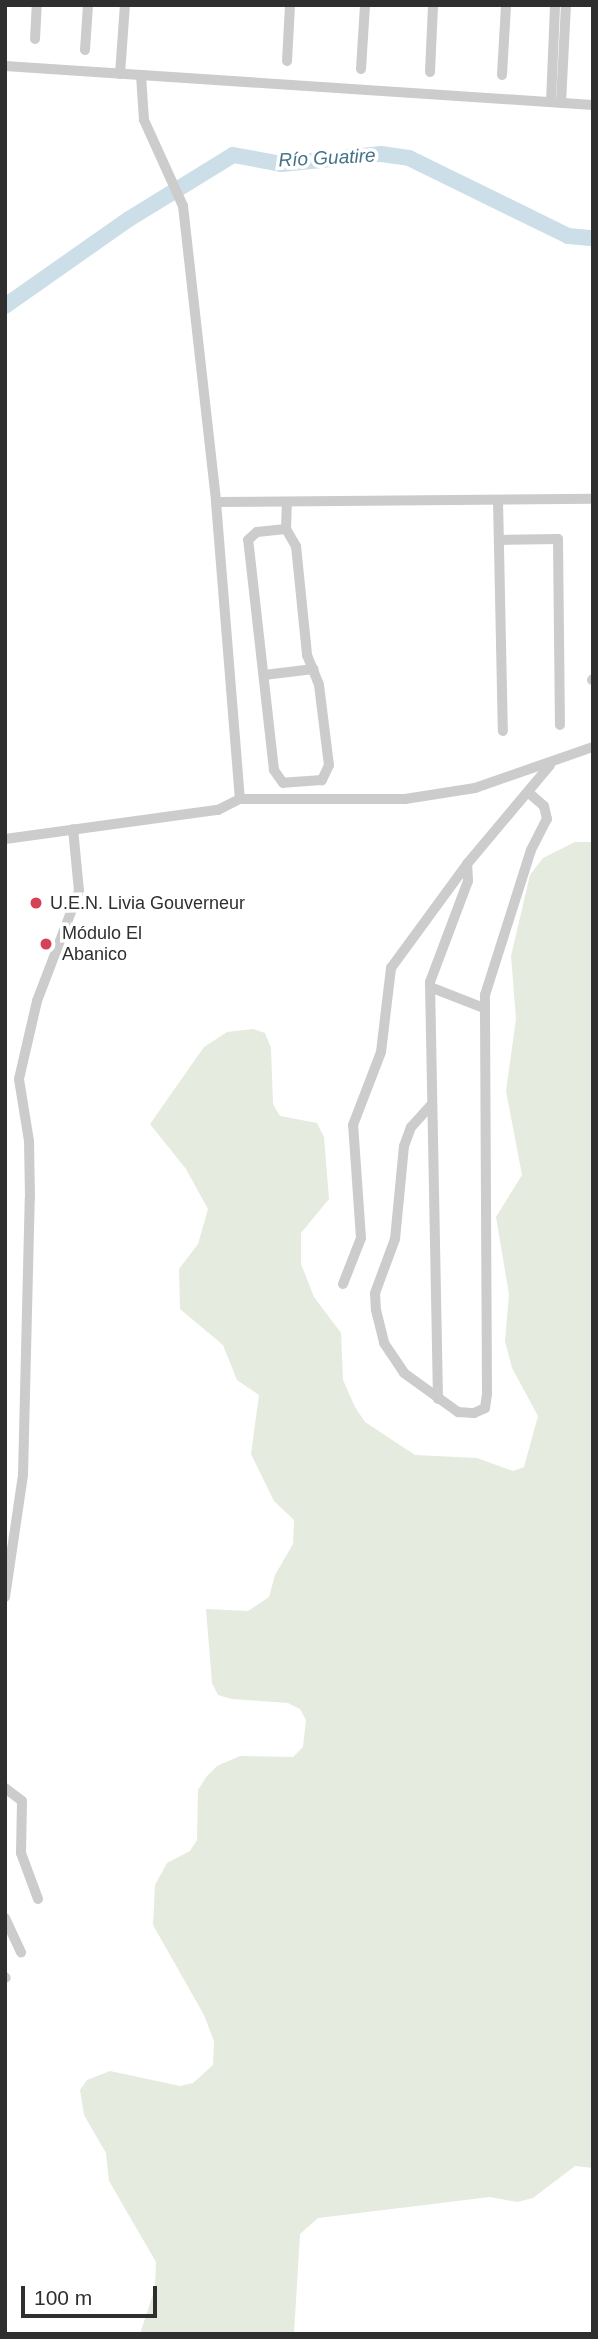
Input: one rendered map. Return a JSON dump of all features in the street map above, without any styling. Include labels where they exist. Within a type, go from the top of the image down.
[{"type":"street","points":[[35,39],[37,5]]},
{"type":"street","points":[[85,50],[88,5]]},
{"type":"street","points":[[120,74],[125,5]]},
{"type":"street","points":[[287,61],[290,5]]},
{"type":"street","points":[[362,69],[365,5]]},
{"type":"street","points":[[430,72],[433,5]]},
{"type":"street","points":[[502,75],[506,5]]},
{"type":"street","points":[[555,5],[556,103]]},
{"type":"street","points":[[556,103],[566,5]]},
{"type":"street","points":[[5,66],[593,105]]},
{"type":"street","points":[[141,75],[144,120],[183,206],[216,502],[240,799]]},
{"type":"street","points":[[216,502],[593,499]]},
{"type":"street","points":[[498,500],[503,731]]},
{"type":"street","points":[[286,529],[257,532],[248,540],[275,778],[283,783],[317,781],[325,776],[329,765],[314,669],[307,655],[296,546],[286,529],[287,502]]},
{"type":"street","points":[[499,540],[558,539],[560,725]]},
{"type":"street","points":[[264,675],[314,669]]},
{"type":"street","points":[[5,839],[218,810],[240,799],[405,799],[475,788],[593,747]]},
{"type":"street","points":[[343,1284],[361,1238],[353,1125],[381,1052],[391,968],[467,864],[552,763]]},
{"type":"street","points":[[431,1105],[411,1127],[404,1146],[395,1239],[375,1293],[384,1343],[404,1373],[458,1412],[474,1413],[485,1408],[486,1394],[484,1008],[531,850],[547,819],[544,806],[529,793]]},
{"type":"street","points":[[5,1597],[23,1475],[30,1198],[29,1141],[19,1079],[37,1001],[79,891],[73,829]]},
{"type":"street","points":[[438,1399],[430,987],[468,881],[467,864]]},
{"type":"street","points":[[430,987],[484,1008]]},
{"type":"street","points":[[5,1788],[22,1801],[21,1853],[38,1899]]},
{"type":"street","points":[[5,1918],[21,1952]]},
{"type":"shaded area","points":[[575,842],[593,842],[593,2168],[575,2166],[533,2198],[517,2202],[490,2197],[318,2218],[300,2234],[294,2334],[140,2334],[155,2288],[156,2262],[109,2181],[106,2153],[84,2115],[80,2090],[87,2080],[110,2071],[180,2086],[193,2083],[213,2065],[214,2041],[204,2015],[153,1925],[155,1885],[167,1863],[190,1851],[197,1840],[198,1790],[207,1776],[217,1766],[240,1756],[293,1757],[303,1747],[306,1720],[300,1709],[288,1703],[232,1699],[218,1695],[212,1683],[206,1609],[248,1611],[269,1597],[275,1575],[293,1544],[294,1520],[274,1501],[251,1454],[259,1395],[237,1380],[223,1345],[180,1309],[179,1269],[198,1244],[208,1209],[186,1169],[150,1124],[204,1047],[227,1032],[253,1029],[265,1033],[271,1048],[273,1104],[280,1116],[317,1123],[324,1137],[329,1199],[301,1233],[301,1264],[314,1297],[341,1333],[343,1380],[355,1407],[365,1422],[415,1455],[477,1458],[513,1471],[524,1467],[538,1416],[512,1368],[505,1341],[509,1294],[496,1217],[522,1175],[506,1091],[516,1019],[511,956],[530,875],[543,858]]},
{"type":"waterway","name":"Río Guatire","points":[[5,306],[129,219],[233,155],[282,164],[381,154],[409,158],[568,236],[593,238]]},
{"type":"place","name":"U.E.N. Livia Gouverneur","points":[[36,903]]},
{"type":"place","name":"Módulo El Abanico","points":[[46,944]]}]
